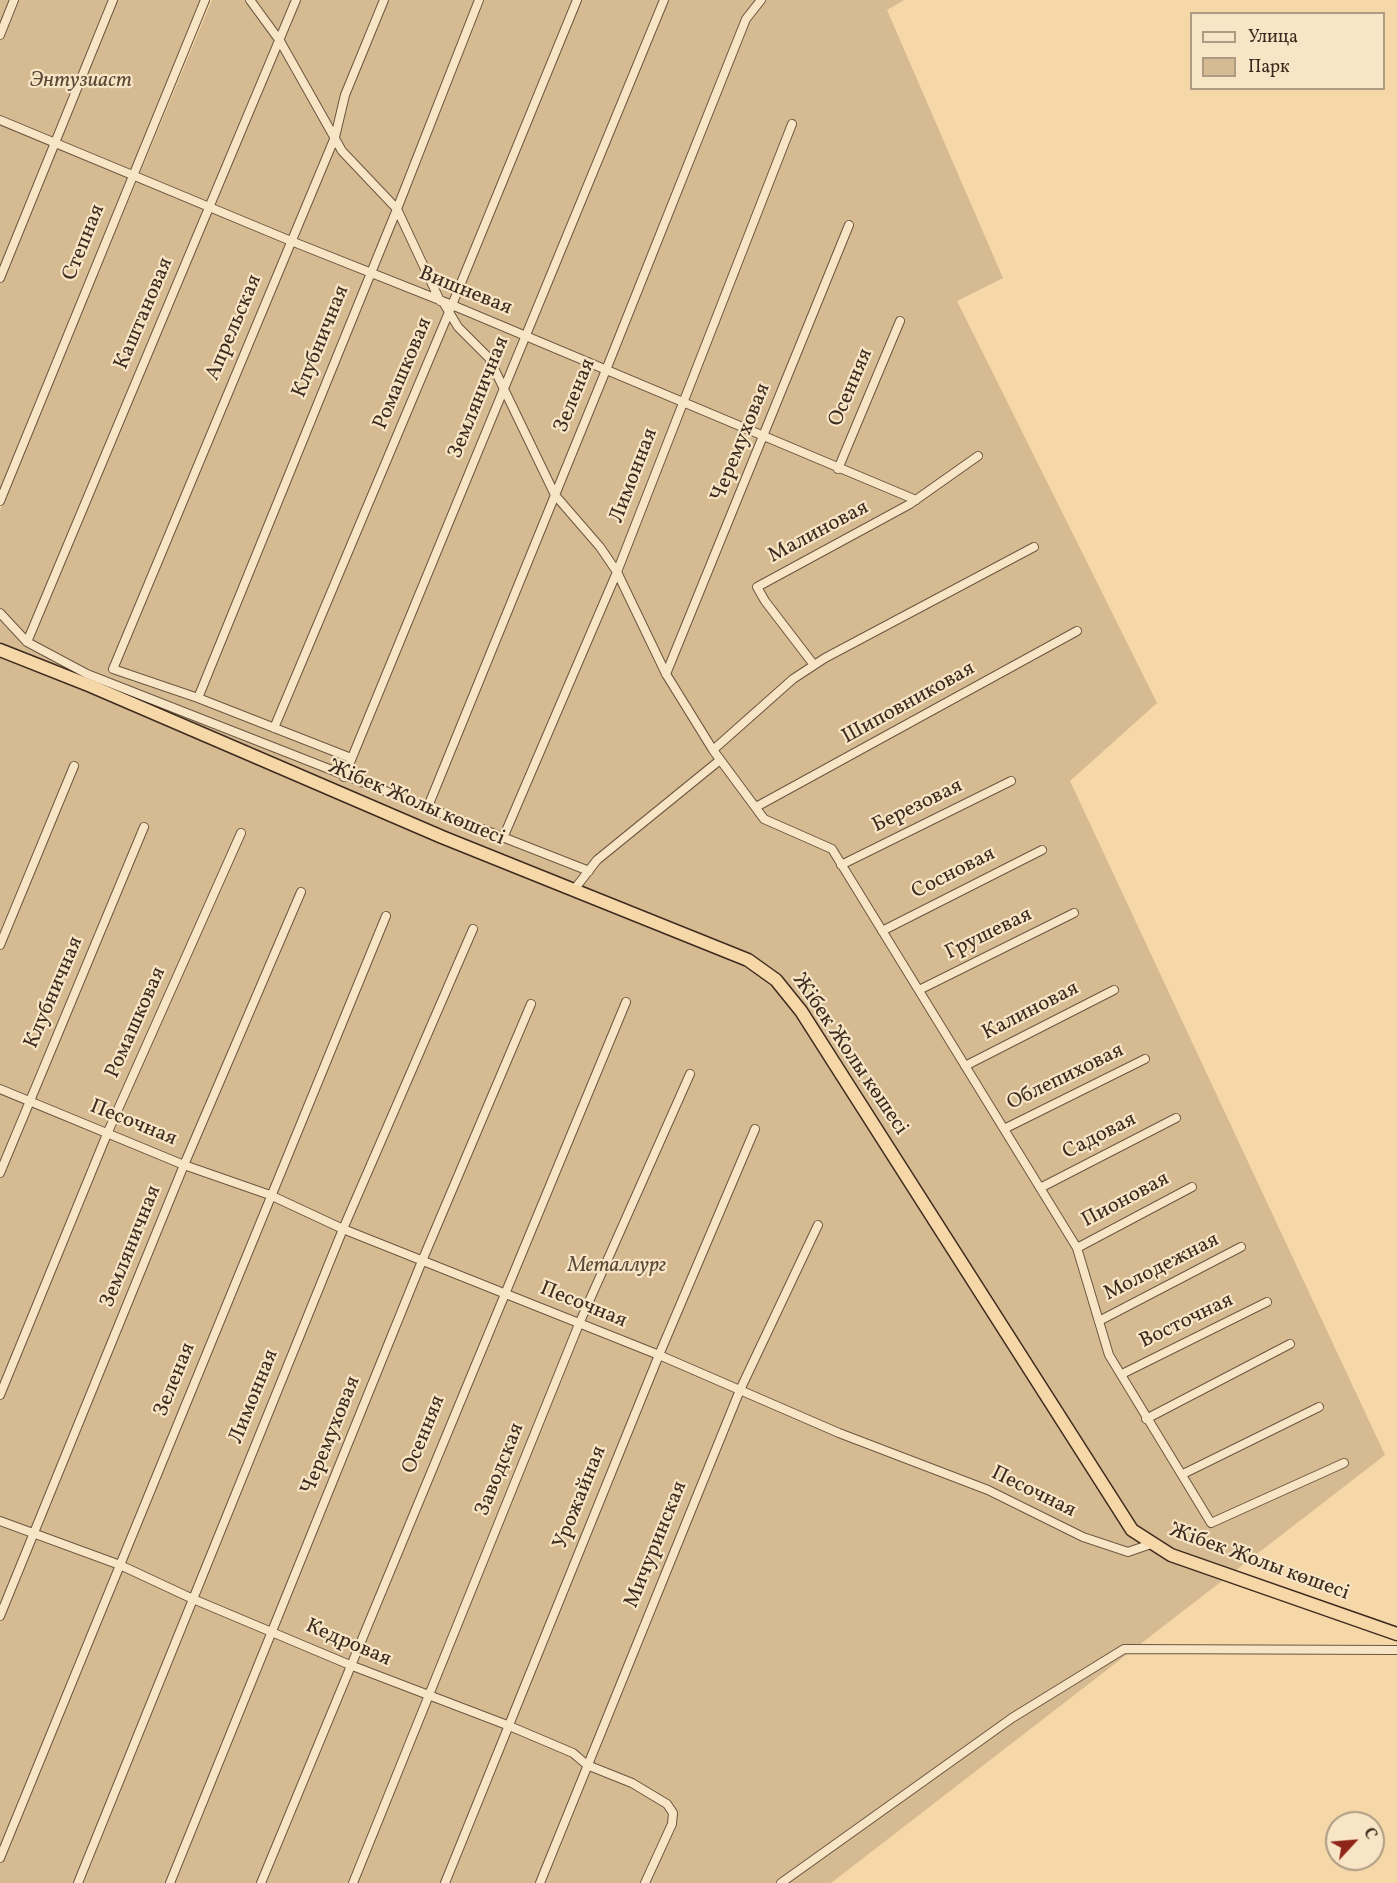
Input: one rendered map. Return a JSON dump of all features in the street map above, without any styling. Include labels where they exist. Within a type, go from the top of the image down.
[{"type":"highway","name":"Жібек Жолы көшесі","points":[[0,650],[91,686],[442,837],[748,960],[776,980],[801,1011],[1132,1530],[1171,1555],[1397,1635]]},
{"type":"street","points":[[0,34],[14,0]]},
{"type":"street","points":[[0,278],[113,0]]},
{"type":"street","name":"Степная","points":[[0,501],[205,0]]},
{"type":"street","points":[[250,0],[280,41],[342,150],[397,209],[448,315],[489,358],[555,495],[600,547],[617,572],[666,674],[713,750],[764,819],[832,849],[1077,1248],[1109,1355],[1211,1523],[1344,1463]]},
{"type":"street","name":"Каштановая","points":[[27,642],[296,0]]},
{"type":"street","name":"Апрельская","points":[[198,698],[113,669],[335,136],[345,95],[384,0]]},
{"type":"street","name":"Клубничная","points":[[198,698],[369,272],[397,209],[479,0]]},
{"type":"street","name":"Ромашковая","points":[[274,728],[448,315],[577,0]]},
{"type":"street","name":"Земляничная","points":[[344,777],[664,0]]},
{"type":"street","name":"Зеленая","points":[[427,808],[606,370],[746,18],[761,0]]},
{"type":"street","name":"Вишневая","points":[[0,120],[132,176],[452,305],[682,404],[916,500]]},
{"type":"street","name":"Лимонная","points":[[502,838],[617,572],[792,124]]},
{"type":"street","name":"Черемуховая","points":[[666,674],[849,225]]},
{"type":"street","name":"Осенняя","points":[[838,469],[900,321]]},
{"type":"street","name":"Малиновая","points":[[814,665],[765,601],[757,587],[916,500],[978,456]]},
{"type":"street","points":[[713,750],[760,706],[814,665],[1034,547]]},
{"type":"street","points":[[0,613],[27,642],[87,674],[344,777],[589,871]]},
{"type":"street","name":"Шиповниковая","points":[[756,807],[1077,631]]},
{"type":"street","points":[[198,698],[351,758]]},
{"type":"street","points":[[573,891],[597,860],[720,760]]},
{"type":"street","points":[[0,945],[74,766]]},
{"type":"street","name":"Березовая","points":[[841,865],[1011,781]]},
{"type":"street","name":"Клубничная","points":[[0,1173],[144,827]]},
{"type":"street","name":"Ромашковая","points":[[0,1395],[107,1134],[241,833]]},
{"type":"street","name":"Сосновая","points":[[882,931],[1042,850]]},
{"type":"street","name":"Земляничная","points":[[0,1616],[184,1165],[301,892]]},
{"type":"street","name":"Грушевая","points":[[919,990],[1074,913]]},
{"type":"street","name":"Зеленая","points":[[0,1858],[386,916]]},
{"type":"street","name":"Лимонная","points":[[78,1883],[343,1229],[473,929]]},
{"type":"street","name":"Калиновая","points":[[965,1066],[1113,990]]},
{"type":"street","name":"Осенняя","points":[[261,1883],[503,1294],[626,1002]]},
{"type":"street","name":"Черемуховая","points":[[170,1883],[422,1261],[531,1004]]},
{"type":"street","name":"Облепиховая","points":[[1004,1129],[1145,1059]]},
{"type":"street","name":"Заводская","points":[[354,1883],[579,1324],[690,1074]]},
{"type":"street","name":"Песочная","points":[[0,1089],[184,1165],[270,1195],[343,1229],[659,1355],[839,1433],[988,1490],[1083,1537],[1128,1552],[1151,1544]]},
{"type":"street","name":"Садовая","points":[[1040,1188],[1176,1118]]},
{"type":"street","name":"Урожайная","points":[[445,1883],[507,1725],[659,1355],[755,1129]]},
{"type":"street","name":"Пионовая","points":[[1077,1248],[1192,1186]]},
{"type":"street","name":"Мичуринская","points":[[540,1883],[740,1390],[818,1226]]},
{"type":"street","name":"Молодежная","points":[[1099,1321],[1241,1247]]},
{"type":"street","name":"Восточная","points":[[1122,1374],[1267,1302]]},
{"type":"street","points":[[1146,1419],[1290,1344]]},
{"type":"street","points":[[1183,1474],[1319,1407]]},
{"type":"street","name":"Кедровая","points":[[0,1521],[120,1565],[193,1599],[350,1665],[507,1725],[573,1754],[587,1765],[632,1783],[667,1804],[673,1813],[672,1824],[645,1883]]},
{"type":"street","points":[[781,1883],[1012,1718],[1124,1649],[1397,1650]]},
{"type":"green space","name":"Энтузиаст","points":[[0,0],[202,0],[0,492]]},
{"type":"green space","name":"Металлург","points":[[212,0],[904,0],[887,10],[1003,278],[957,301],[1157,703],[1070,781],[1385,1455],[831,1883],[0,1883],[0,510]]}]
